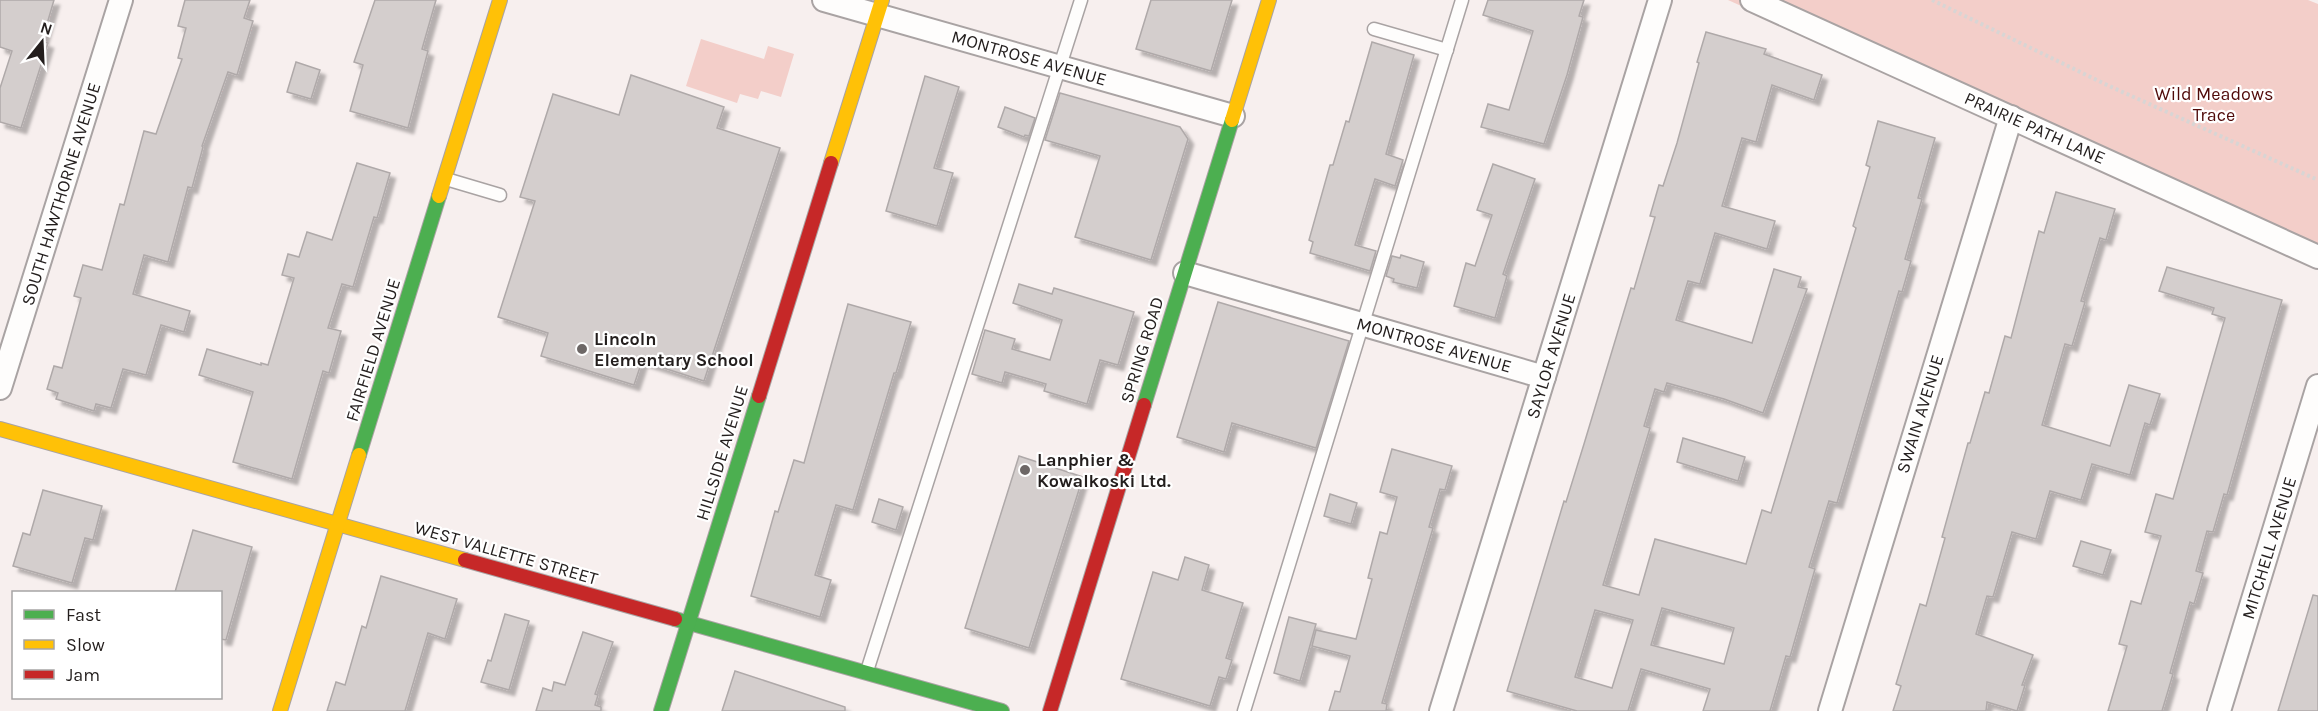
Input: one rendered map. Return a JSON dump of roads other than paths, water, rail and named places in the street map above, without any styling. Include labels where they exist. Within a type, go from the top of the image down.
[{"type":"street","name":"SOUTH HAWTHORNE AVENUE","points":[[0,388],[121,0]]},
{"type":"street","name":"FAIRFIELD AVENUE","points":[[280,711],[500,0]]},
{"type":"street","name":"MONTROSE AVENUE","points":[[824,0],[879,8],[1059,67],[1233,116]]},
{"type":"street","name":"SPRING ROAD","points":[[1050,711],[1269,0]]},
{"type":"street","name":"SAYLOR AVENUE","points":[[1441,711],[1660,0]]},
{"type":"street","name":"PRAIRIE PATH LANE","points":[[1752,0],[2318,257]]},
{"type":"street","name":"HILLSIDE AVENUE","points":[[661,711],[879,8]]},
{"type":"street","name":"SWAIN AVENUE","points":[[1830,711],[2011,117]]},
{"type":"street","name":"MONTROSE AVENUE","points":[[1185,273],[1544,377]]},
{"type":"street","name":"MITCHELL AVENUE","points":[[2219,711],[2318,386]]},
{"type":"street","name":"WEST VALLETTE STREET","points":[[0,429],[1002,711]]},
{"type":"lane","points":[[867,672],[1081,0]]},
{"type":"lane","points":[[1244,711],[1462,0]]},
{"type":"lane","points":[[1374,29],[1447,50]]},
{"type":"lane","points":[[445,178],[500,195]]},
{"type":"place","name":"Lincoln Elementary School","points":[[582,349]]},
{"type":"place","name":"Lanphier & Kowalkoski Ltd.","points":[[1025,470]]},
{"type":"park label","name":"Wild Meadows Trace","points":[[2214,104]]}]
